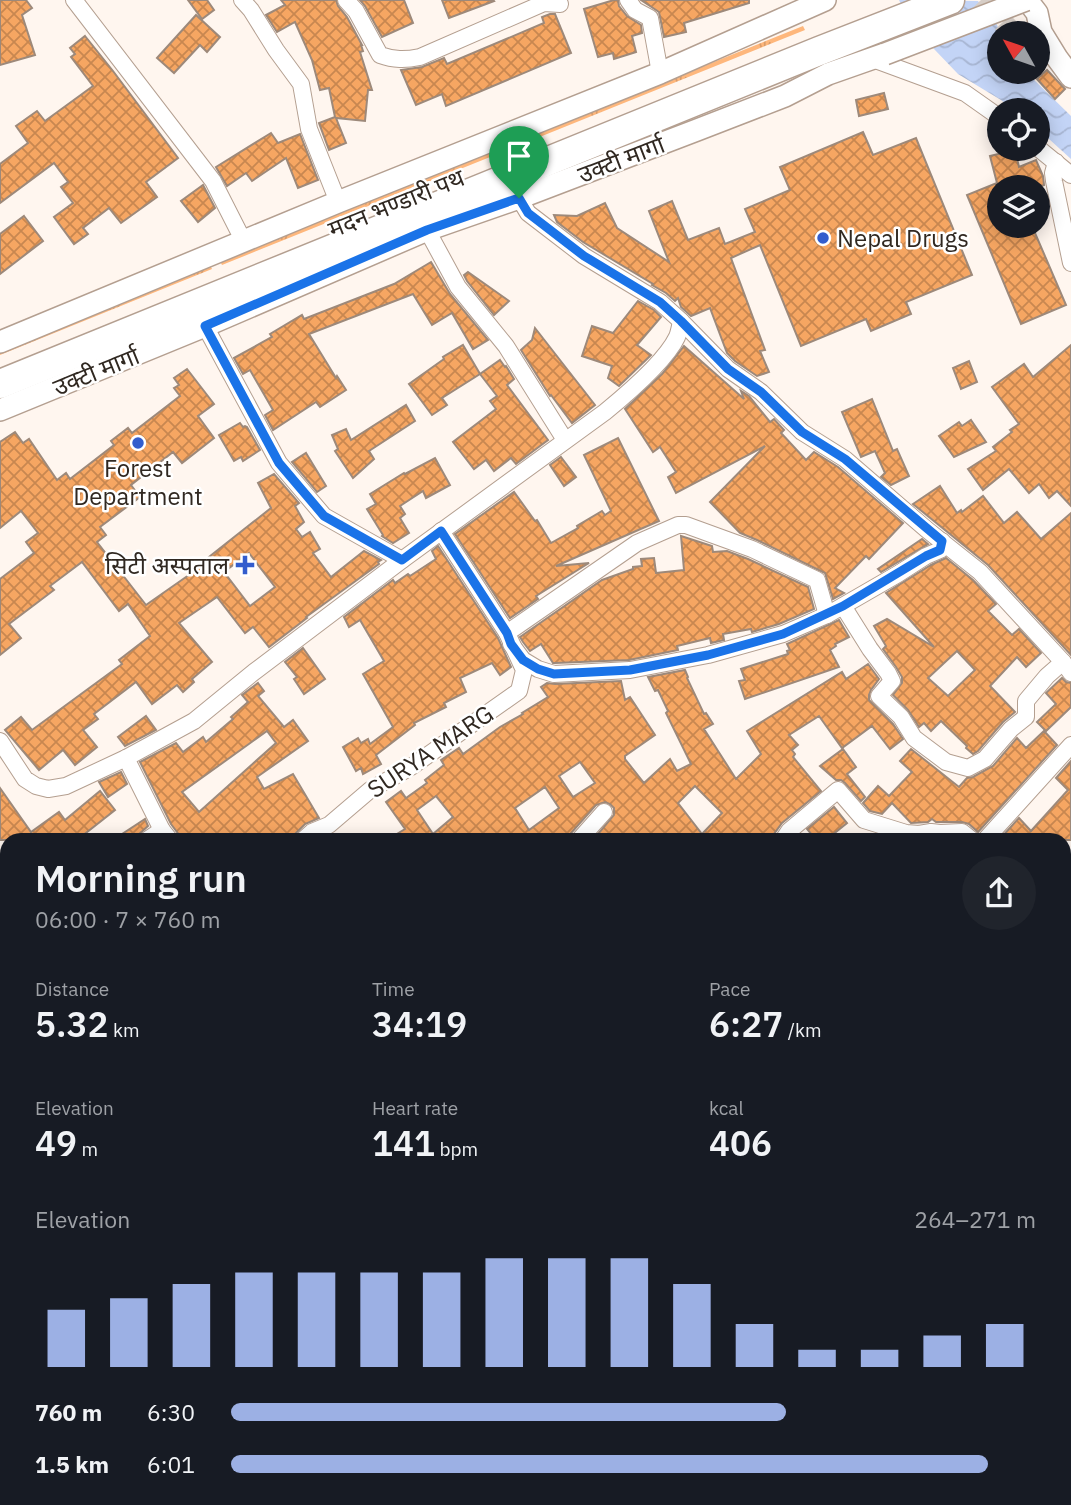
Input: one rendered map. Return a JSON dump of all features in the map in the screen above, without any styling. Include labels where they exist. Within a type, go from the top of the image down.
[{"type":"highway","points":[[866,43],[899,0]]},
{"type":"highway","points":[[866,43],[950,0]]},
{"type":"highway","name":"मदन भण्डारी पथ","points":[[0,367],[341,225],[866,43]]},
{"type":"highway","name":"मदन भण्डारी पथ","points":[[0,384],[866,43]]},
{"type":"street","points":[[74,0],[213,181],[244,242]]},
{"type":"street","points":[[242,0],[301,84],[309,129],[338,202]]},
{"type":"street","points":[[346,0],[356,11],[380,55],[405,60],[420,57],[544,3],[560,4]]},
{"type":"street","points":[[628,0],[635,10],[650,18],[660,73]]},
{"type":"street","points":[[0,342],[660,73],[825,0]]},
{"type":"street","points":[[1026,0],[1037,13],[1039,21]]},
{"type":"street","name":"उक्टी मार्गा","points":[[0,410],[205,326],[427,230],[519,198],[785,96],[828,74],[866,43],[1026,0]]},
{"type":"street","points":[[866,43],[965,93],[987,109]]},
{"type":"street","points":[[1050,56],[1071,77]]},
{"type":"street","points":[[1050,157],[1071,175]]},
{"type":"street","points":[[1056,162],[1054,181],[1071,263]]},
{"type":"street","points":[[519,198],[528,213],[584,256],[660,302],[728,369],[761,392],[802,432],[845,459],[988,579],[1067,667],[1047,676],[1026,701],[1026,717],[1011,729],[985,758],[968,768],[946,762],[914,738],[901,717],[878,696],[892,681],[843,606]]},
{"type":"street","points":[[427,230],[458,287],[506,346],[565,440]]},
{"type":"street","points":[[0,741],[25,779],[48,789],[66,786],[126,758],[194,721],[402,560],[632,390],[664,355],[677,336],[681,321]]},
{"type":"street","points":[[205,326],[279,463],[288,474],[324,516],[402,560]]},
{"type":"street","points":[[509,638],[637,543],[678,525],[686,525],[752,549],[817,580],[827,615]]},
{"type":"street","points":[[441,531],[523,660],[554,674],[630,670],[708,655],[783,634],[827,615],[940,550],[942,541]]},
{"type":"street","name":"SURYA MARG","points":[[311,833],[328,825],[370,790],[411,767],[519,691],[524,670],[509,638]]},
{"type":"street","points":[[991,833],[1071,745]]},
{"type":"street","points":[[126,758],[165,833]]},
{"type":"street","points":[[788,833],[838,790],[864,820],[906,833]]},
{"type":"street","points":[[585,833],[604,812]]},
{"type":"green space","points":[[803,26],[805,30],[222,265],[220,261]]},
{"type":"green space","points":[[210,265],[212,269],[0,355],[0,351]]},
{"type":"water","points":[[899,0],[978,1],[994,21],[987,21],[987,84],[1038,84],[1071,116],[1071,159],[1050,140],[1050,98],[998,98],[958,74],[912,26]]},
{"type":"building","points":[[0,0],[26,0],[32,8],[22,15],[35,55],[0,65]]},
{"type":"building","points":[[188,0],[207,0],[214,10],[202,19]]},
{"type":"building","points":[[281,0],[336,0],[362,45],[363,51],[360,52],[372,90],[368,90],[365,121],[336,118],[346,143],[329,150],[319,123],[335,117],[329,88],[320,90],[312,60],[295,22],[277,32],[266,15],[285,5]]},
{"type":"building","points":[[360,0],[404,0],[413,23],[382,37]]},
{"type":"building","points":[[442,0],[493,0],[494,1],[449,18]]},
{"type":"building","points":[[618,0],[627,16],[641,25],[642,33],[632,36],[636,52],[614,59],[613,53],[598,57],[584,9]]},
{"type":"building","points":[[641,0],[749,0],[749,3],[684,23],[686,32],[664,37],[659,12]]},
{"type":"building","points":[[555,14],[571,53],[446,106],[442,94],[416,105],[401,70],[422,67],[444,58],[447,64],[544,23],[542,17]]},
{"type":"building","points":[[196,15],[220,37],[207,52],[200,45],[174,73],[157,58]]},
{"type":"building","points":[[85,36],[178,158],[146,182],[157,197],[121,223],[109,208],[83,228],[88,234],[74,244],[54,217],[73,203],[61,187],[68,182],[54,163],[0,203],[0,164],[28,143],[16,126],[37,111],[45,121],[93,86],[71,57],[75,54],[70,48]]},
{"type":"building","points":[[1050,73],[1065,89],[1055,99],[1042,84],[1050,84]]},
{"type":"building","points":[[884,93],[888,109],[859,116],[856,100]]},
{"type":"building","name":"Nepal Drugs","points":[[863,132],[873,155],[916,138],[972,275],[906,302],[911,314],[871,331],[866,319],[801,346],[760,245],[731,258],[765,350],[760,351],[769,372],[757,376],[727,353],[710,308],[691,316],[681,307],[678,298],[675,301],[653,284],[583,242],[557,222],[554,215],[577,216],[605,203],[617,228],[669,262],[649,211],[672,201],[688,240],[719,228],[725,244],[755,232],[745,209],[790,190],[780,167]]},
{"type":"building","points":[[271,133],[278,143],[300,134],[318,180],[298,188],[286,158],[252,181],[246,173],[227,186],[216,167]]},
{"type":"building","points":[[991,161],[1018,161],[1019,167],[1036,161],[1043,175],[995,175]]},
{"type":"building","points":[[203,185],[215,208],[198,222],[181,201]]},
{"type":"building","points":[[987,187],[987,238],[1037,238],[1066,305],[1021,324],[967,195]]},
{"type":"building","points":[[24,216],[43,241],[0,274],[0,234]]},
{"type":"building","points":[[431,262],[450,294],[488,340],[473,349],[452,313],[432,325],[413,294],[309,334],[346,390],[320,407],[316,402],[273,430],[265,415],[273,410],[250,370],[243,374],[234,358],[272,337],[270,334],[302,315],[304,319],[394,284]]},
{"type":"building","points":[[468,272],[509,301],[494,315],[467,281],[464,275]]},
{"type":"building","points":[[638,301],[661,317],[637,345],[651,355],[619,386],[608,378],[612,366],[582,356],[592,326],[613,333]]},
{"type":"building","points":[[535,328],[595,405],[572,423],[550,396],[521,350],[532,340]]},
{"type":"building","points":[[463,345],[480,374],[442,398],[447,405],[432,415],[409,384]]},
{"type":"building","points":[[1071,345],[1071,506],[1057,491],[1049,498],[1039,484],[1029,493],[1009,469],[983,490],[968,469],[996,451],[993,447],[1019,424],[992,387],[1024,364],[1033,377]]},
{"type":"building","points":[[684,346],[744,399],[741,391],[749,396],[770,422],[774,419],[784,430],[781,433],[806,460],[814,452],[838,467],[903,523],[869,559],[866,556],[835,588],[844,593],[833,599],[825,573],[740,533],[710,502],[765,446],[676,493],[668,477],[676,472],[660,447],[653,452],[625,409],[662,374]]},
{"type":"building","points":[[500,360],[514,379],[507,385],[548,440],[516,464],[511,458],[494,471],[486,460],[474,469],[453,442],[496,409],[490,401],[497,396],[480,374]]},
{"type":"building","points":[[969,361],[977,382],[961,389],[953,368]]},
{"type":"building","points":[[187,369],[214,404],[198,416],[214,438],[182,463],[173,452],[131,485],[140,497],[100,527],[106,535],[97,542],[146,605],[196,570],[195,568],[271,508],[258,483],[274,474],[299,503],[295,506],[304,522],[296,529],[302,537],[310,532],[320,549],[313,553],[331,577],[364,551],[381,560],[269,647],[253,627],[245,633],[217,597],[179,623],[212,662],[192,679],[194,682],[183,692],[177,685],[152,704],[136,682],[94,714],[98,719],[83,730],[97,747],[75,765],[63,750],[39,770],[5,730],[21,717],[32,730],[122,664],[119,660],[150,636],[128,604],[119,611],[82,562],[50,586],[54,590],[9,624],[21,638],[0,655],[0,579],[34,553],[26,542],[38,533],[21,511],[0,528],[0,442],[15,432],[23,443],[29,439],[57,480],[66,473],[70,479],[114,445],[111,441],[128,428],[132,433],[180,396],[174,388],[179,385],[174,378]],"holes":[[[249,553],[275,587],[250,606],[224,572]]]},
{"type":"building","points":[[872,399],[893,451],[897,449],[909,476],[891,485],[881,477],[885,473],[875,451],[861,457],[842,412]]},
{"type":"building","points":[[406,405],[415,421],[369,451],[374,459],[353,478],[335,451],[338,449],[332,435],[346,429],[351,440]]},
{"type":"building","points":[[971,420],[986,442],[954,457],[939,436],[959,422],[962,426]]},
{"type":"building","points":[[240,423],[247,427],[260,450],[243,461],[241,457],[234,461],[219,435]]},
{"type":"building","points":[[618,438],[659,521],[556,566],[589,563],[536,596],[538,599],[510,618],[455,534],[514,492],[535,521],[537,520],[551,543],[602,511],[605,515],[611,511],[584,455]]},
{"type":"building","points":[[306,453],[326,486],[317,492],[292,462]]},
{"type":"building","points":[[561,457],[576,477],[564,486],[550,465]]},
{"type":"building","points":[[435,458],[450,485],[426,498],[423,491],[400,506],[405,514],[400,518],[409,533],[393,543],[382,536],[367,509],[376,504],[370,494]]},
{"type":"building","points":[[940,486],[957,513],[983,496],[1004,523],[1017,512],[1041,539],[1071,513],[1071,655],[988,565],[913,504]]},
{"type":"building","points":[[681,536],[712,546],[713,552],[727,551],[748,559],[808,587],[814,609],[752,632],[751,629],[723,634],[724,640],[711,643],[710,638],[677,646],[678,650],[629,660],[553,663],[541,644],[530,651],[523,642],[520,637],[602,580],[642,566],[641,559],[654,558],[656,573],[684,570]]},
{"type":"building","points":[[922,539],[928,544],[881,572],[878,569]]},
{"type":"building","points":[[438,546],[498,638],[511,667],[500,675],[492,663],[460,678],[466,692],[444,703],[446,707],[414,723],[415,725],[376,755],[381,764],[363,774],[361,768],[356,771],[343,747],[358,738],[361,743],[368,739],[370,744],[393,727],[363,674],[384,661],[360,620],[349,627],[344,617],[393,580],[395,583],[408,574],[410,576],[436,559],[432,551]]},
{"type":"building","points":[[946,558],[996,604],[988,611],[1012,635],[1019,629],[1041,653],[1026,667],[1017,657],[990,686],[1015,712],[973,754],[941,721],[931,731],[924,723],[919,727],[908,710],[893,695],[902,683],[902,677],[883,649],[886,646],[874,626],[887,619],[934,647],[886,593]],"holes":[[[957,651],[975,670],[948,696],[928,678]]]},
{"type":"building","points":[[839,620],[849,637],[835,644],[830,650],[839,667],[745,699],[739,681],[745,680],[741,669],[788,654],[787,651],[790,650],[787,644]]},
{"type":"building","points":[[303,648],[325,679],[304,694],[294,679],[297,677],[285,662]]},
{"type":"building","points":[[868,664],[879,679],[871,690],[869,700],[893,724],[903,739],[890,749],[872,726],[842,748],[819,716],[789,735],[798,745],[792,750],[795,754],[793,757],[821,791],[782,823],[775,833],[703,833],[722,813],[695,786],[678,803],[701,833],[599,833],[614,815],[614,808],[605,802],[596,805],[571,833],[434,833],[453,817],[436,796],[417,810],[432,833],[398,833],[405,829],[386,802],[401,791],[406,798],[427,783],[425,780],[444,765],[441,760],[459,748],[463,754],[548,697],[541,687],[547,683],[621,681],[625,700],[630,697],[655,735],[625,756],[625,759],[644,783],[670,759],[677,771],[691,764],[658,690],[655,691],[648,677],[685,670],[704,714],[706,713],[713,724],[704,729],[736,779],[761,754],[747,731],[842,672],[846,679]],"holes":[[[580,762],[595,783],[573,797],[559,776]],[[545,787],[559,808],[529,830],[515,808]]]},
{"type":"building","points":[[1062,678],[1071,683],[1071,707],[1046,731],[1037,722],[1056,704],[1046,693]]},
{"type":"building","points":[[258,683],[264,691],[258,696],[284,727],[293,720],[308,741],[257,777],[264,789],[293,774],[319,818],[305,824],[296,833],[178,833],[140,762],[176,743],[183,752],[203,737],[206,742],[248,702],[242,695]],"holes":[[[267,731],[276,743],[199,812],[182,792]]]},
{"type":"building","points":[[146,716],[156,730],[125,746],[118,737]]},
{"type":"building","points":[[1044,731],[1057,745],[978,832],[962,822],[936,822],[932,819],[928,822],[911,823],[892,803],[882,814],[870,811],[863,803],[878,786],[889,796],[912,772],[900,761],[911,749],[959,787],[967,778],[993,766],[1017,738],[1026,748]]},
{"type":"building","points":[[843,749],[856,767],[847,774],[865,797],[861,801],[845,783],[836,780],[820,766]]},
{"type":"building","points":[[1071,761],[1071,833],[1005,833],[1019,818],[1031,831],[1068,790],[1056,778]]},
{"type":"building","points":[[121,772],[127,784],[108,797],[99,782]]},
{"type":"building","points":[[0,788],[31,832],[59,812],[65,820],[100,791],[115,810],[86,833],[0,833]]},
{"type":"building","points":[[834,807],[847,823],[835,833],[810,833],[807,829]]},
{"type":"building","points":[[145,819],[148,826],[140,833],[124,833]]},
{"type":"tunnel","points":[[981,0],[1001,21]]},
{"type":"place","name":"Nepal Drugs","points":[[823,238]]},
{"type":"place","name":"Forest Department","points":[[138,443]]},
{"type":"place","name":"सिटी अस्पताल","points":[[245,565]]},
{"type":"route","points":[[519,198],[528,213],[584,256],[660,302],[728,369],[761,392],[802,432],[845,459],[942,541],[940,550],[827,615],[783,634],[708,655],[630,670],[554,674],[523,660],[441,531],[402,560],[324,516],[279,463],[205,326],[427,230],[519,198]]}]
